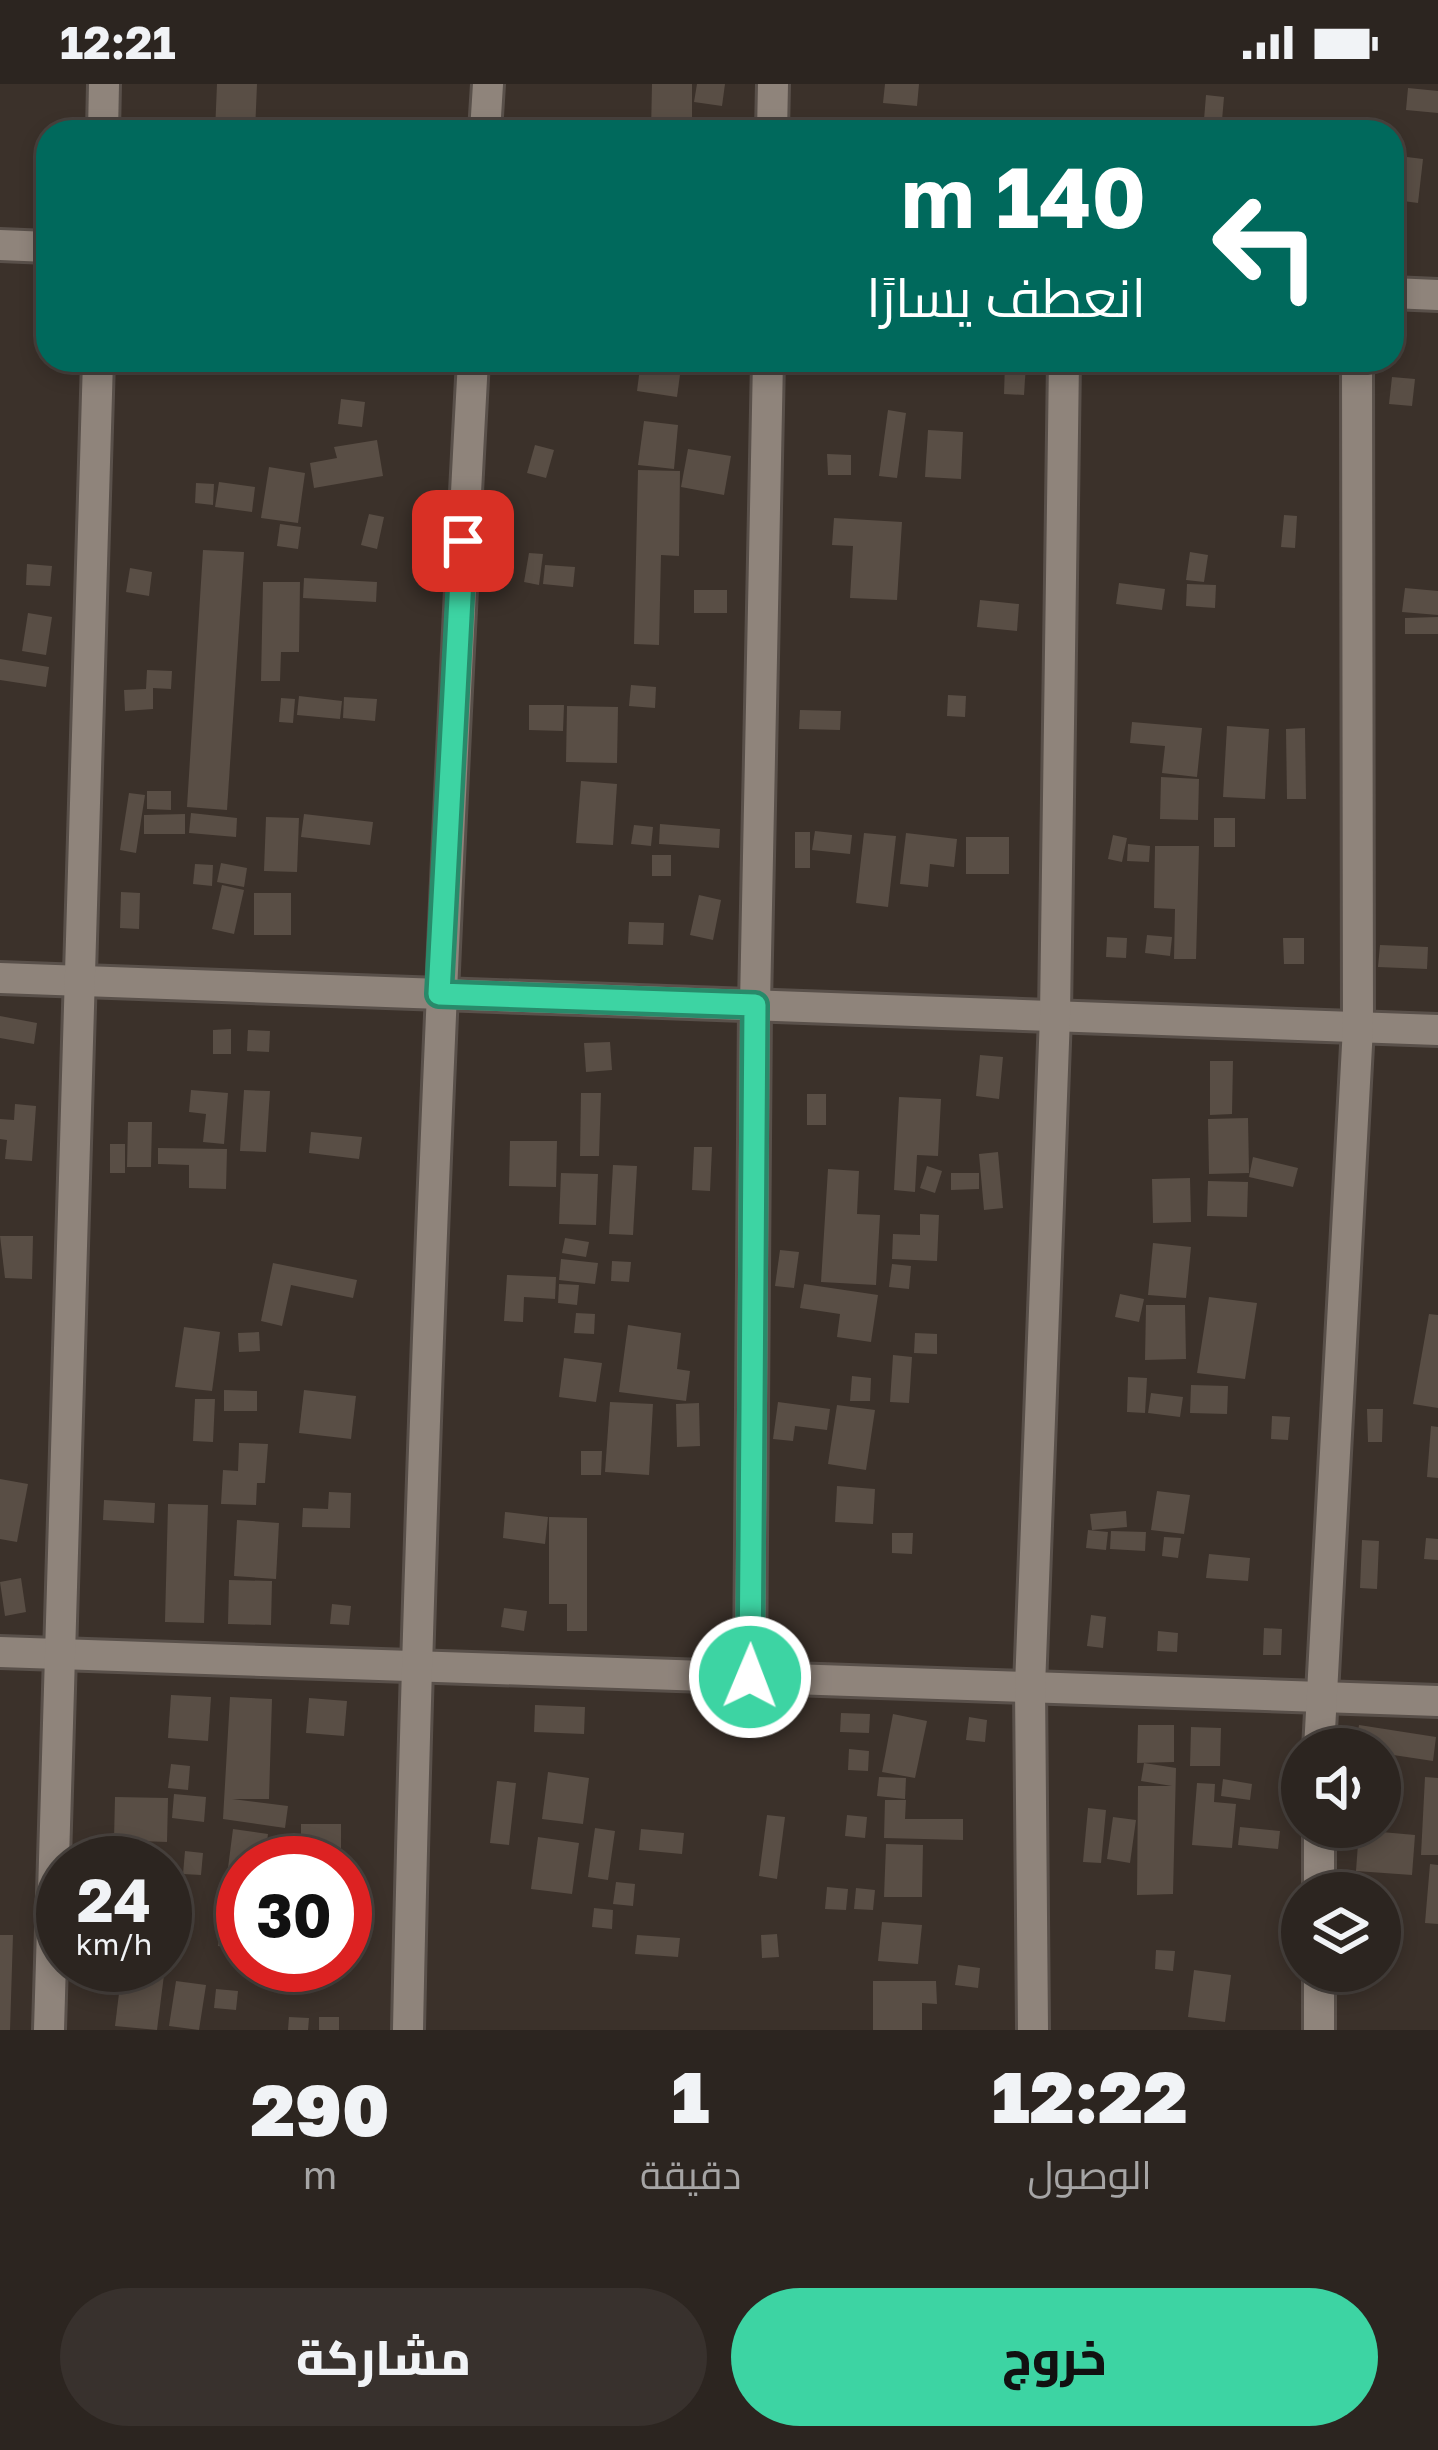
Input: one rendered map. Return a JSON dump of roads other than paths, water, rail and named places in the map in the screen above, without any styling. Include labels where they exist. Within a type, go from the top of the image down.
[{"type":"street","points":[[103,120],[104,84]]},
{"type":"street","points":[[486,120],[488,84]]},
{"type":"street","points":[[772,120],[773,84]]},
{"type":"street","points":[[0,245],[36,246]]},
{"type":"street","points":[[1404,294],[1438,295]]},
{"type":"street","points":[[49,2030],[98,372]]},
{"type":"street","points":[[409,2030],[415,1666],[439,994],[472,372]]},
{"type":"street","points":[[750,1677],[755,1005],[768,372]]},
{"type":"street","points":[[1033,2030],[1030,1687],[1055,1016],[1064,372]]},
{"type":"street","points":[[1319,1728],[1358,1027],[1357,372]]},
{"type":"street","points":[[0,978],[1438,1030]]},
{"type":"street","points":[[0,1652],[1438,1701]]},
{"type":"street","points":[[1319,1992],[1319,2030]]}]
